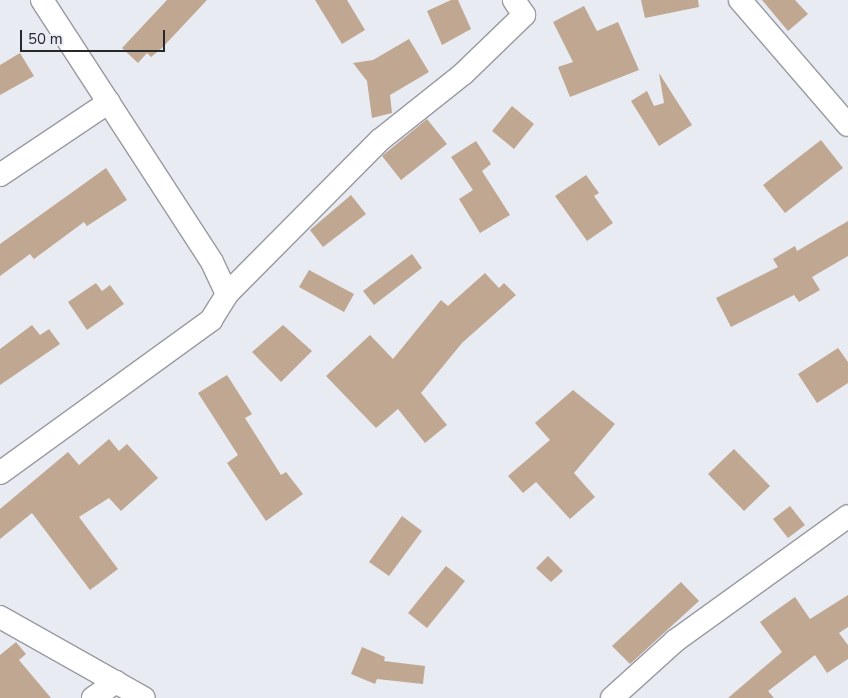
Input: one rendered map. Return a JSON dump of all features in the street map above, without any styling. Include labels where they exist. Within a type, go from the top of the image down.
[{"type":"street","points":[[42,0],[212,262],[227,294]]},
{"type":"street","points":[[0,473],[211,320],[227,294],[380,140],[463,74],[524,14],[514,0]]},
{"type":"street","points":[[740,0],[848,125]]},
{"type":"street","points":[[0,175],[109,102]]},
{"type":"street","points":[[612,698],[675,641],[848,516]]},
{"type":"street","points":[[0,617],[144,698]]},
{"type":"street","points":[[93,698],[116,682]]},
{"type":"building","points":[[167,0],[207,0],[162,48],[151,57],[147,53],[138,63],[122,48]]},
{"type":"building","points":[[315,0],[347,0],[365,30],[342,44]]},
{"type":"building","points":[[451,0],[458,0],[471,29],[442,45],[427,11]]},
{"type":"building","points":[[641,0],[698,0],[699,7],[645,18]]},
{"type":"building","points":[[762,0],[795,0],[808,14],[788,31]]},
{"type":"building","points":[[584,6],[597,31],[618,22],[639,70],[570,97],[558,67],[573,62],[553,22]]},
{"type":"building","points":[[409,39],[429,72],[390,95],[392,113],[372,118],[367,81],[353,63],[373,60]]},
{"type":"building","points":[[20,53],[34,76],[0,95],[0,65]]},
{"type":"building","points":[[659,73],[692,125],[659,146],[631,101],[647,91],[654,106],[664,103]]},
{"type":"building","points":[[512,106],[534,124],[514,149],[492,131]]},
{"type":"building","points":[[427,119],[447,144],[401,180],[382,156]]},
{"type":"building","points":[[821,140],[843,168],[785,213],[763,185]]},
{"type":"building","points":[[476,141],[491,164],[482,171],[510,215],[480,233],[459,199],[473,190],[451,157]]},
{"type":"building","points":[[106,168],[127,200],[87,226],[84,222],[34,259],[30,254],[0,276],[0,244]]},
{"type":"building","points":[[586,175],[599,193],[594,196],[613,223],[587,241],[555,196]]},
{"type":"building","points":[[351,195],[366,214],[323,247],[310,230]]},
{"type":"building","points":[[848,221],[848,256],[812,277],[820,290],[799,302],[794,295],[731,327],[716,298],[778,267],[773,259],[795,246],[797,251]]},
{"type":"building","points":[[412,254],[422,268],[374,305],[363,291]]},
{"type":"building","points":[[309,270],[354,294],[344,312],[299,287]]},
{"type":"building","points":[[485,273],[499,288],[504,283],[516,295],[462,343],[421,393],[447,425],[425,443],[398,409],[376,428],[326,376],[370,335],[393,359],[441,300],[448,306]]},
{"type":"building","points":[[96,283],[102,291],[110,285],[124,304],[87,330],[68,302]]},
{"type":"building","points":[[32,325],[40,335],[49,329],[60,344],[0,385],[0,349]]},
{"type":"building","points":[[283,325],[312,351],[281,382],[252,352]]},
{"type":"building","points":[[838,348],[848,362],[848,383],[817,403],[798,374]]},
{"type":"building","points":[[227,375],[252,414],[245,418],[281,475],[286,472],[303,494],[266,521],[227,463],[238,455],[198,393]]},
{"type":"building","points":[[573,390],[615,424],[574,473],[595,497],[570,519],[536,482],[523,493],[508,476],[550,440],[535,423]]},
{"type":"building","points":[[109,439],[119,451],[127,444],[158,478],[121,511],[109,498],[79,517],[118,569],[90,590],[32,513],[0,539],[0,509],[68,452],[79,465]]},
{"type":"building","points":[[734,449],[770,486],[744,511],[708,474]]},
{"type":"building","points":[[790,506],[805,525],[788,538],[773,519]]},
{"type":"building","points":[[402,516],[422,531],[389,576],[369,562]]},
{"type":"building","points":[[548,556],[563,571],[551,582],[536,568]]},
{"type":"building","points":[[446,566],[465,581],[427,628],[408,613]]},
{"type":"building","points":[[681,582],[699,601],[630,664],[612,646]]},
{"type":"building","points":[[848,595],[848,627],[839,633],[848,645],[848,659],[827,673],[815,655],[768,691],[774,698],[728,698],[782,652],[760,622],[795,597],[810,619]]},
{"type":"building","points":[[16,642],[26,654],[19,660],[51,698],[0,698],[0,655]]},
{"type":"building","points":[[362,647],[385,657],[384,661],[425,666],[423,684],[377,679],[375,684],[351,674]]}]
